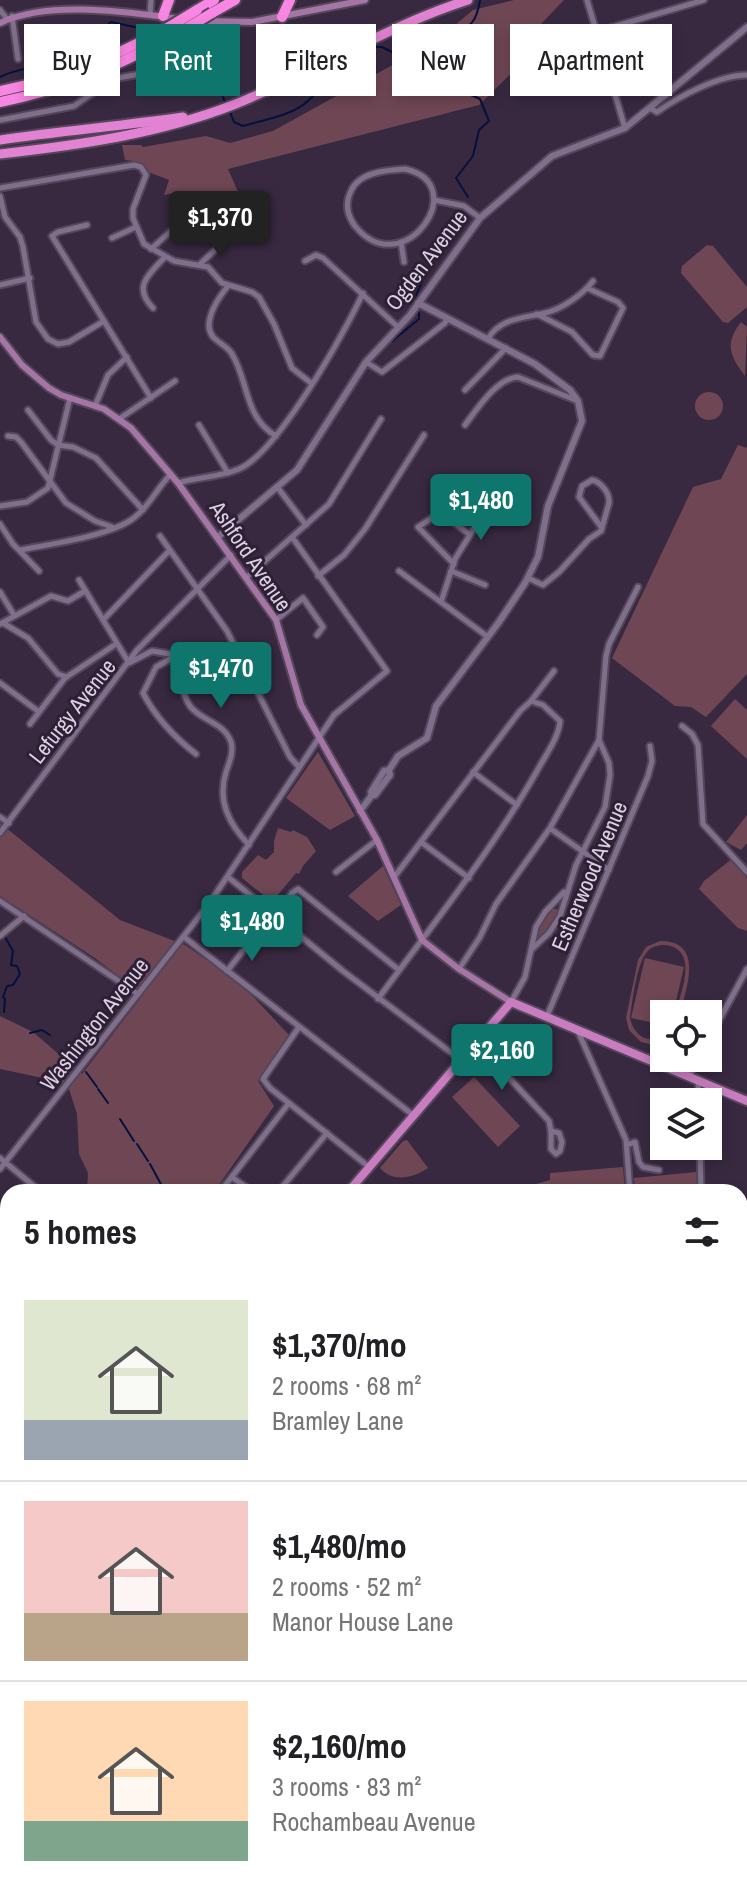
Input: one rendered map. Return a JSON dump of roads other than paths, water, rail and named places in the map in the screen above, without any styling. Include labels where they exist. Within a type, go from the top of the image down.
[{"type":"highway","points":[[166,22],[169,0]]},
{"type":"highway","points":[[0,91],[89,66],[166,22],[214,0]]},
{"type":"highway","points":[[0,102],[94,75],[135,57],[235,0]]},
{"type":"highway","points":[[282,17],[290,0]]},
{"type":"highway","points":[[232,103],[388,25],[452,0]]},
{"type":"highway","points":[[0,152],[63,147],[122,137],[220,107],[385,31],[468,0]]},
{"type":"highway","points":[[0,152],[110,134],[220,107]]},
{"type":"highway","points":[[0,140],[183,117]]},
{"type":"highway","points":[[45,133],[57,135],[51,144]]},
{"type":"main road","points":[[6,19],[50,7],[150,15],[166,22],[228,24],[282,17],[365,0]]},
{"type":"main road","name":"Ashford Avenue","points":[[0,337],[22,365],[49,388],[95,406],[131,428],[178,483],[276,620],[301,705],[377,840],[422,940],[459,969],[511,1002]]},
{"type":"main road","points":[[355,1184],[511,1002],[747,1101]]},
{"type":"street","points":[[150,15],[151,0]]},
{"type":"street","points":[[587,0],[594,24]]},
{"type":"street","points":[[623,24],[704,0]]},
{"type":"street","points":[[0,10],[6,19],[18,59]]},
{"type":"street","name":"Ogden Avenue","points":[[218,537],[301,465],[366,362],[418,303],[480,218],[552,156],[625,128],[747,27]]},
{"type":"street","points":[[0,120],[74,106],[113,79],[136,75]]},
{"type":"street","points":[[650,108],[657,112],[679,97],[711,83],[747,75]]},
{"type":"street","points":[[615,96],[625,128]]},
{"type":"street","points":[[0,188],[134,165],[141,167],[146,175],[133,209],[136,227],[144,244],[165,257],[208,267],[228,286],[259,297],[292,368],[311,383]]},
{"type":"street","points":[[408,170],[426,181],[434,200],[426,226],[401,242],[376,240],[358,229],[347,209],[352,187],[369,175],[408,170]]},
{"type":"street","points":[[0,196],[5,217],[20,237],[36,322],[48,339],[58,344],[69,342],[104,321]]},
{"type":"street","points":[[434,200],[464,206],[480,218]]},
{"type":"street","points":[[151,249],[180,223]]},
{"type":"street","points":[[87,225],[52,236],[151,398]]},
{"type":"street","points":[[112,238],[136,227]]},
{"type":"street","points":[[199,265],[231,235]]},
{"type":"street","points":[[401,242],[404,262]]},
{"type":"street","points":[[305,261],[316,255],[323,258],[398,327]]},
{"type":"street","points":[[153,308],[141,289],[143,280],[165,257]]},
{"type":"street","points":[[0,285],[30,278]]},
{"type":"street","points":[[488,339],[491,333],[505,324],[559,307],[593,281]]},
{"type":"street","points":[[228,286],[214,307],[210,331],[232,353],[249,406],[256,418],[276,436]]},
{"type":"street","points":[[537,314],[572,332],[593,355],[600,356],[623,308],[618,302],[587,288]]},
{"type":"street","points":[[178,483],[228,473],[255,459],[276,436],[343,336],[363,293]]},
{"type":"street","points":[[360,811],[390,775],[389,770],[398,756],[427,738],[436,706],[528,578],[541,548],[551,498],[582,425],[578,401],[570,390],[540,367],[418,303]]},
{"type":"street","points":[[366,362],[382,372],[445,323],[447,318]]},
{"type":"street","points":[[465,390],[506,348]]},
{"type":"street","points":[[95,406],[108,375],[127,357]]},
{"type":"street","points":[[465,425],[489,396],[512,377],[578,401]]},
{"type":"street","points":[[119,419],[175,381]]},
{"type":"street","points":[[0,506],[27,502],[48,488],[70,398]]},
{"type":"street","points":[[28,410],[58,445],[73,447],[96,458],[143,510]]},
{"type":"street","points":[[247,577],[329,504],[381,419]]},
{"type":"street","points":[[199,425],[228,473]]},
{"type":"street","points":[[292,537],[318,576],[344,555],[365,529],[424,435]]},
{"type":"street","points":[[8,436],[18,439],[66,503],[95,521],[117,527]]},
{"type":"street","points":[[20,550],[117,527],[132,520],[171,474]]},
{"type":"street","points":[[528,578],[543,585],[589,539],[598,535],[602,528],[610,499],[603,487],[592,480],[582,486],[579,497],[602,528]]},
{"type":"street","points":[[441,602],[454,564],[494,494],[493,485]]},
{"type":"street","points":[[278,488],[306,525]]},
{"type":"street","points":[[454,564],[418,527],[438,514],[469,534]]},
{"type":"street","points":[[0,524],[39,571]]},
{"type":"street","points":[[160,536],[234,644],[290,757],[299,767]]},
{"type":"street","points":[[103,620],[169,551]]},
{"type":"street","name":"Lefurgy Avenue","points":[[0,833],[157,627],[231,555]]},
{"type":"street","points":[[399,571],[488,637]]},
{"type":"street","points":[[451,571],[485,585]]},
{"type":"street","name":"Washington Avenue","points":[[0,1169],[3,1160],[184,937],[228,877],[338,710],[387,671],[318,576]]},
{"type":"street","points":[[79,580],[129,663],[152,651],[165,652],[172,658],[189,705],[220,726],[231,742],[233,752],[222,791],[224,807],[236,832],[249,845]]},
{"type":"street","points":[[459,969],[480,937],[496,904],[550,828],[599,740],[609,644],[638,587]]},
{"type":"street","points":[[67,677],[58,674],[28,638],[1,624],[51,596],[68,601],[85,591]]},
{"type":"street","points":[[0,592],[14,615]]},
{"type":"street","points":[[276,620],[303,598],[323,627],[317,635]]},
{"type":"street","points":[[30,724],[67,677],[116,644]]},
{"type":"street","points":[[172,658],[156,667],[143,693],[164,724],[196,754]]},
{"type":"street","points":[[395,876],[554,671]]},
{"type":"street","points":[[0,683],[38,711]]},
{"type":"street","points":[[378,999],[469,878],[517,805],[560,727],[560,721],[543,705],[531,701]]},
{"type":"street","points":[[682,726],[692,734],[698,745],[703,824],[747,872]]},
{"type":"street","points":[[532,949],[557,922],[582,851],[601,817],[609,789],[609,763],[599,740]]},
{"type":"street","name":"Estherwood Avenue","points":[[547,1016],[648,776],[652,761],[650,746]]},
{"type":"street","points":[[473,772],[517,805]]},
{"type":"street","points":[[0,817],[9,823]]},
{"type":"street","points":[[550,828],[609,870]]},
{"type":"street","points":[[336,872],[377,840]]},
{"type":"street","points":[[421,842],[469,878]]},
{"type":"street","points":[[228,877],[378,999],[461,1060]]},
{"type":"street","points":[[511,1002],[525,977],[536,927],[567,888]]},
{"type":"street","points":[[276,917],[298,889],[399,970]]},
{"type":"street","points":[[0,901],[138,994]]},
{"type":"street","points":[[0,936],[24,916]]},
{"type":"street","points":[[184,937],[413,1115]]},
{"type":"street","points":[[227,971],[254,937]]},
{"type":"street","points":[[722,1015],[747,969]]},
{"type":"street","points":[[299,1027],[264,1076],[270,1088],[369,1167]]},
{"type":"street","points":[[576,1029],[627,1145],[629,1184]]},
{"type":"street","points":[[476,1043],[549,1121],[551,1131]]},
{"type":"street","points":[[696,1072],[696,1088]]},
{"type":"street","points":[[227,1184],[289,1103]]},
{"type":"street","points":[[285,1184],[327,1133]]},
{"type":"street","points":[[627,1145],[635,1142],[643,1167],[659,1170]]},
{"type":"street","points":[[3,1160],[32,1184]]},
{"type":"street","points":[[700,1160],[701,1184]]},
{"type":"street","points":[[233,1178],[242,1184]]},
{"type":"waterway","points":[[230,112],[234,122],[243,126],[283,115],[313,96],[329,71],[353,70],[373,47],[382,47],[402,57],[409,56],[468,27],[475,18],[480,0]]},
{"type":"waterway","points":[[0,77],[62,59],[111,22],[136,27]]},
{"type":"waterway","points":[[223,96],[225,102]]},
{"type":"waterway","points":[[468,197],[456,178],[473,156],[479,130],[489,121],[480,99],[473,96]]},
{"type":"waterway","points":[[415,297],[434,257],[445,241],[453,236],[464,212]]},
{"type":"waterway","points":[[392,341],[419,319],[419,313]]},
{"type":"waterway","points":[[4,1012],[3,997],[7,986],[13,985],[20,974],[17,966],[11,965],[13,951],[5,937]]},
{"type":"waterway","points":[[30,1033],[42,1030],[50,1035]]},
{"type":"waterway","points":[[69,1049],[78,1062]]},
{"type":"waterway","points":[[86,1072],[97,1087]]},
{"type":"waterway","points":[[98,1089],[108,1103]]},
{"type":"waterway","points":[[120,1119],[134,1141]]},
{"type":"waterway","points":[[137,1144],[148,1161]]},
{"type":"waterway","points":[[150,1164],[161,1184]]}]
